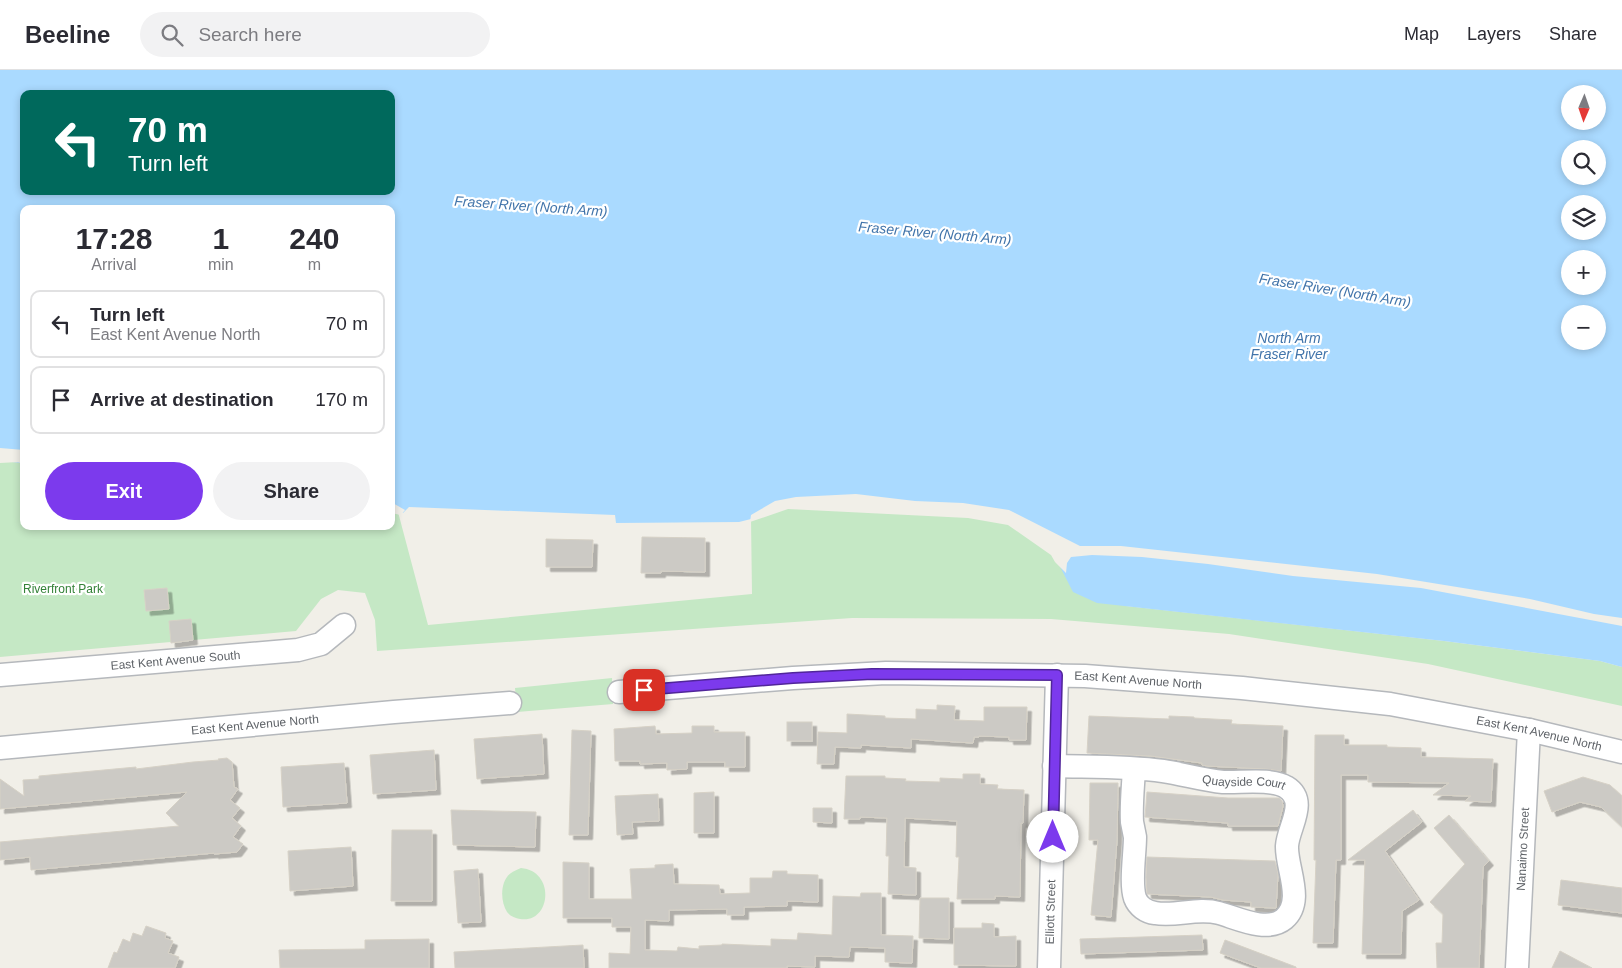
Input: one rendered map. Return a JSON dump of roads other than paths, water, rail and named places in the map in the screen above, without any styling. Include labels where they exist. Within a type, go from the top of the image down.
[{"type":"street","name":"East Kent Avenue South","points":[[0,675],[298,650],[321,644],[344,624]]},
{"type":"street","name":"East Kent Avenue North","points":[[620,692],[851,674],[1057,675],[1242,688],[1390,704],[1529,730],[1622,752]]},
{"type":"street","name":"Elliott Street","points":[[1049,968],[1057,675]]},
{"type":"street","name":"East Kent Avenue North","points":[[0,748],[510,703]]},
{"type":"street","name":"Nanaimo Street","points":[[1517,968],[1529,730]]},
{"type":"street","name":"Quayside Court","points":[[1054,766],[1134,769],[1163,771],[1221,782],[1281,784],[1293,792],[1296,799],[1297,813],[1287,846],[1294,887],[1294,900],[1285,918],[1279,922],[1261,924],[1215,912],[1154,913],[1139,905],[1134,893],[1135,836],[1132,822],[1134,769]]},
{"type":"water","name":"North Arm Fraser River","points":[[0,70],[1622,70],[1622,667],[1600,661],[1444,641],[1097,603],[1073,592],[1053,553],[1009,523],[967,516],[788,506],[739,522],[616,523],[615,515],[409,507],[403,513],[395,512],[395,205],[20,205],[20,463],[0,461]]},
{"type":"water label","name":"Fraser River (North Arm)","points":[[531,206]]},
{"type":"water label","name":"Fraser River (North Arm)","points":[[935,233]]},
{"type":"water label","name":"Fraser River (North Arm)","points":[[1335,290]]},
{"type":"park label","name":"Riverfront Park","points":[[63,589]]}]
